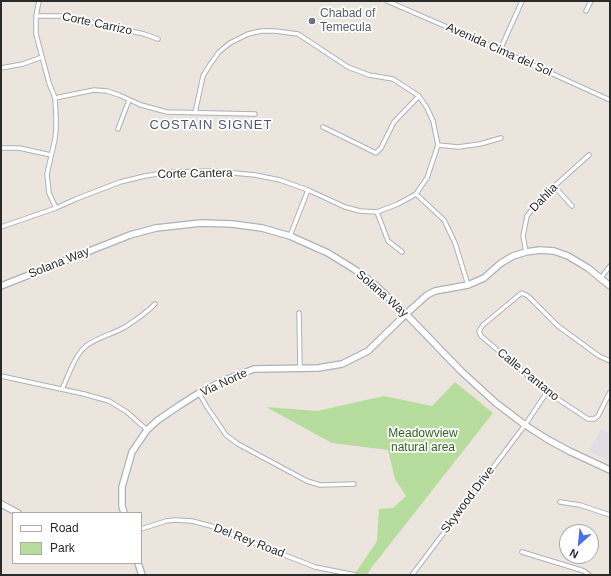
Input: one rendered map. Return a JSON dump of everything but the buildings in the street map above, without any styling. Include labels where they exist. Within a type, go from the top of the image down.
[{"type":"street","points":[[38,1],[36,34],[49,84],[55,98],[55,140],[47,174],[50,193],[56,208]]},
{"type":"street","name":"Avenida Cima del Sol","points":[[387,1],[610,100]]},
{"type":"street","points":[[500,50],[522,1]]},
{"type":"street","points":[[586,11],[591,1]]},
{"type":"street","name":"Corte Carrizo","points":[[36,16],[63,16],[144,34],[158,39]]},
{"type":"street","points":[[195,113],[203,76],[219,52],[230,43],[248,34],[261,31],[275,31],[298,34],[348,67],[369,75],[393,79],[419,96],[433,121],[438,146],[458,147],[480,144],[501,138]]},
{"type":"street","points":[[1,68],[22,64],[42,57]]},
{"type":"street","points":[[55,98],[94,90],[107,91],[140,105],[167,112],[255,114]]},
{"type":"street","points":[[323,127],[376,153],[394,122],[419,96]]},
{"type":"street","points":[[118,129],[129,100]]},
{"type":"street","name":"Corte Cantera","points":[[1,227],[56,208],[120,182],[170,172],[212,171],[256,175],[280,180],[308,190],[345,207],[360,211],[377,212],[398,204],[416,194],[427,178],[438,146]]},
{"type":"street","points":[[1,148],[19,148],[51,155]]},
{"type":"street","name":"Dahlia","points":[[526,252],[523,236],[527,216],[540,199],[589,155]]},
{"type":"street","points":[[554,186],[572,206]]},
{"type":"street","points":[[290,236],[308,190]]},
{"type":"street","points":[[416,194],[444,220],[455,243],[468,285]]},
{"type":"street","points":[[377,212],[388,241],[402,252]]},
{"type":"street","name":"Solana Way","points":[[1,286],[130,235],[156,228],[201,224],[232,224],[262,228],[290,236],[328,253],[354,269],[374,284],[406,314],[461,371],[496,403],[525,425],[569,451],[610,470]]},
{"type":"street","name":"Via Norte","points":[[124,512],[122,506],[122,487],[132,452],[147,430],[158,420],[180,405],[199,393],[225,380],[254,369],[318,368],[342,364],[368,351],[427,295],[435,291],[468,285],[484,278],[501,263],[513,256],[526,252],[540,250],[554,251],[568,256],[588,268],[610,286]]},
{"type":"street","points":[[600,279],[610,266]]},
{"type":"street","name":"Calle Pantano","points":[[610,361],[599,356],[558,326],[528,296],[522,293],[479,331],[481,336],[547,392],[588,419],[594,419],[598,416],[610,392]]},
{"type":"street","points":[[62,389],[78,355],[86,346],[125,327],[143,316],[155,304]]},
{"type":"street","points":[[299,313],[300,368]]},
{"type":"street","points":[[1,376],[109,401],[127,412],[147,430]]},
{"type":"street","name":"Skywood Drive","points":[[412,575],[525,425],[547,392]]},
{"type":"street","points":[[199,393],[226,435],[238,444],[307,481],[320,485],[354,484]]},
{"type":"street","points":[[560,502],[580,505],[610,515]]},
{"type":"street","points":[[1,504],[16,512]]},
{"type":"street","name":"Del Rey Road","points":[[142,529],[166,521],[192,521],[211,526],[315,567],[355,575]]},
{"type":"street","points":[[522,552],[584,571],[589,575]]},
{"type":"street","points":[[138,564],[142,575]]},
{"type":"shaded area","points":[[601,429],[610,433],[610,457],[608,460],[589,451]]},
{"type":"green space","name":"Meadowview natural area","points":[[455,382],[493,413],[367,575],[354,575],[377,541],[379,509],[393,508],[406,496],[395,479],[388,450],[332,443],[266,407],[317,411],[384,396],[432,406]]},
{"type":"place","name":"Chabad of Temecula","points":[[312,21]]},
{"type":"district","name":"COSTAIN SIGNET","points":[[211,125]]}]
